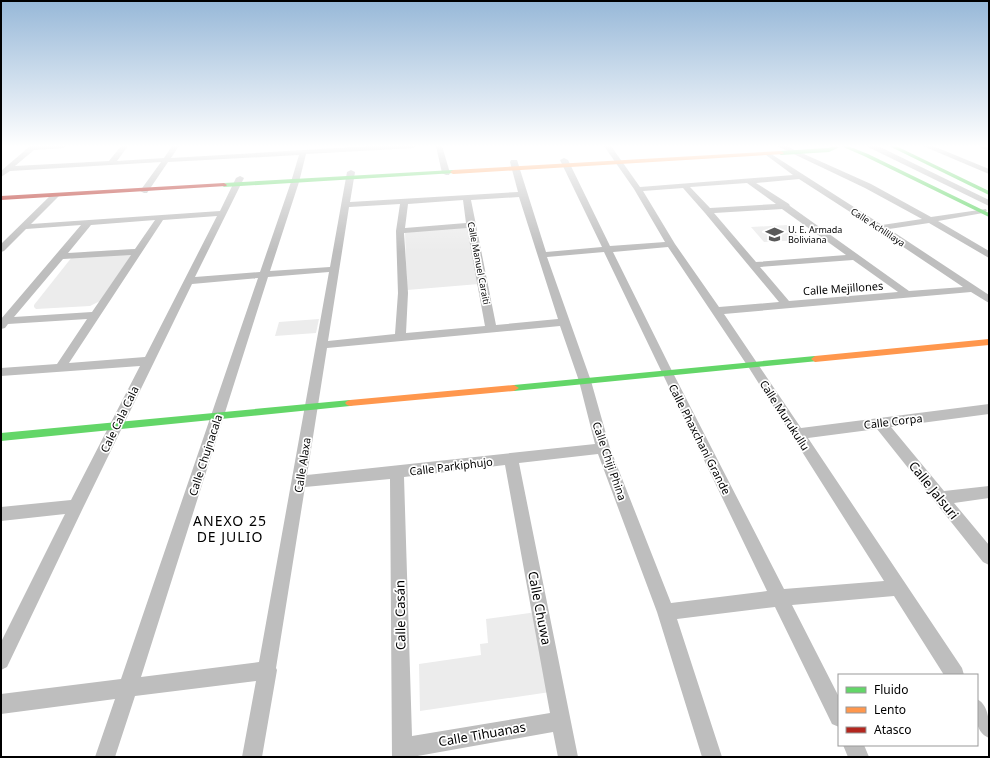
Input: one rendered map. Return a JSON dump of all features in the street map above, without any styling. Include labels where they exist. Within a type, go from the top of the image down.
[{"type":"street","points":[[2,193],[55,196],[146,187],[150,181]]},
{"type":"street","points":[[2,193],[248,181]]},
{"type":"street","name":"Calle Chujnacala","points":[[105,757],[295,181]]},
{"type":"street","name":"Calle Alaxa","points":[[252,757],[336,269],[349,181]]},
{"type":"street","name":"Calle Chiji Phina","points":[[519,181],[542,256],[585,381],[603,448],[666,612],[712,757]]},
{"type":"street","name":"Calle Phaxchani Grande","points":[[575,181],[667,373],[781,598],[838,715]]},
{"type":"street","name":"Calle Murukullu","points":[[632,181],[715,311],[798,434],[954,674]]},
{"type":"street","points":[[638,189],[743,181]]},
{"type":"street","points":[[749,181],[786,206],[908,295]]},
{"type":"street","name":"Calle Achililaya","points":[[807,181],[881,228],[989,300]]},
{"type":"street","points":[[857,181],[932,221],[989,255]]},
{"type":"street","points":[[921,181],[986,213]]},
{"type":"street","points":[[965,181],[989,193]]},
{"type":"street","name":"Cale Cala Cala","points":[[1,661],[148,361],[239,182]]},
{"type":"street","points":[[684,186],[708,211],[786,304]]},
{"type":"street","points":[[345,205],[522,194]]},
{"type":"street","points":[[1,249],[55,196]]},
{"type":"street","name":"Calle Manuel Caraiti","points":[[467,198],[491,329]]},
{"type":"street","points":[[400,337],[403,293],[400,231],[404,201]]},
{"type":"street","points":[[708,211],[786,206]]},
{"type":"street","points":[[23,227],[222,213]]},
{"type":"street","points":[[881,228],[986,213]]},
{"type":"street","points":[[60,368],[161,217]]},
{"type":"street","points":[[3,324],[89,222]]},
{"type":"street","points":[[400,231],[471,225]]},
{"type":"street","points":[[542,256],[672,244]]},
{"type":"street","points":[[60,256],[138,252]]},
{"type":"street","points":[[752,265],[855,257]]},
{"type":"street","points":[[188,281],[336,269]]},
{"type":"street","name":"Calle Mejillones","points":[[715,311],[973,289]]},
{"type":"street","points":[[3,324],[95,315]]},
{"type":"street","points":[[322,345],[564,322]]},
{"type":"street","points":[[1,437],[753,366],[989,342]]},
{"type":"street","points":[[1,372],[148,361]]},
{"type":"street","name":"Calle Corpa","points":[[798,434],[989,409]]},
{"type":"street","name":"Calle Jalsuri","points":[[880,423],[989,557]]},
{"type":"street","name":"Calle Parkiphujo","points":[[299,482],[603,448]]},
{"type":"street","name":"Calle Chuwa","points":[[511,459],[568,757]]},
{"type":"street","name":"Calle Casán","points":[[397,472],[402,753]]},
{"type":"street","points":[[940,498],[989,492]]},
{"type":"street","points":[[1,514],[76,506]]},
{"type":"street","points":[[666,612],[781,598],[898,588]]},
{"type":"street","points":[[1,704],[268,670]]},
{"type":"street","points":[[978,711],[989,728]]},
{"type":"street","name":"Calle Tihuanas","points":[[402,753],[562,721]]},
{"type":"street","points":[[854,746],[859,757]]},
{"type":"shaded area","points":[[939,181],[951,181],[989,200],[989,206]]},
{"type":"shaded area","points":[[787,225],[802,240],[764,242],[751,227]]},
{"type":"shaded area","points":[[468,227],[479,284],[407,290],[405,232]]},
{"type":"shaded area","points":[[132,249],[134,251],[100,301],[90,306],[36,309],[34,307],[34,305],[72,257],[84,252]]},
{"type":"shaded area","points":[[319,319],[316,333],[275,336],[279,322]]},
{"type":"shaded area","points":[[537,612],[550,692],[420,711],[419,664],[481,655],[480,644],[488,643],[486,619]]},
{"type":"traffic: fast","points":[[224,185],[288,181]]},
{"type":"traffic: fast","points":[[920,181],[989,215]]},
{"type":"traffic: fast","points":[[965,181],[989,193]]},
{"type":"traffic: fast","points":[[514,388],[815,359]]},
{"type":"traffic: fast","points":[[1,437],[350,403]]},
{"type":"traffic: slow","points":[[815,359],[989,342]]},
{"type":"traffic: slow","points":[[350,403],[514,388]]},
{"type":"traffic: jam","points":[[1,198],[224,185]]},
{"type":"place","name":"U. E. Armada Boliviana","points":[[775,234]]},
{"type":"district","name":"ANEXO 25 DE JULIO","points":[[230,528]]}]
